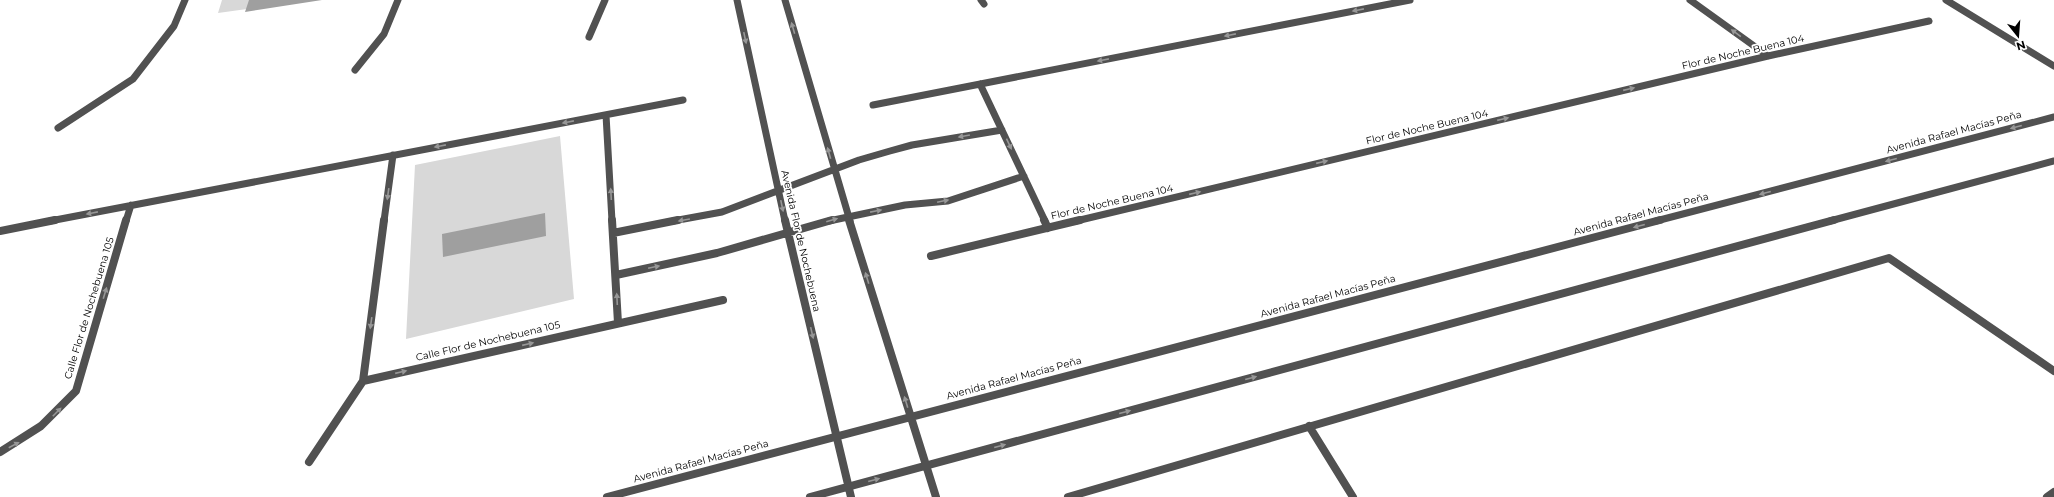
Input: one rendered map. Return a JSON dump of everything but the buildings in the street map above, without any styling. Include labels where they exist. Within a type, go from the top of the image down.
[{"type":"street","points":[[58,128],[133,79],[174,26],[185,0]]},
{"type":"street","points":[[355,70],[384,34],[398,0]]},
{"type":"street","points":[[589,37],[605,0]]},
{"type":"street","name":"Avenida Flor de Nochebuena","points":[[737,0],[788,233],[851,497]]},
{"type":"street","points":[[785,0],[834,170],[936,497]]},
{"type":"street","points":[[873,105],[1410,0]]},
{"type":"street","points":[[1690,0],[1768,56]]},
{"type":"street","points":[[1946,0],[2054,66]]},
{"type":"street","name":"Flor de Noche Buena 104","points":[[931,256],[1768,56],[1929,21]]},
{"type":"street","points":[[980,84],[1048,228]]},
{"type":"street","points":[[0,231],[684,100]]},
{"type":"street","points":[[606,115],[618,323]]},
{"type":"street","name":"Avenida Rafael Macías Peña","points":[[607,497],[2054,117]]},
{"type":"street","points":[[613,233],[713,215],[859,160],[912,145],[1002,130]]},
{"type":"street","points":[[309,462],[363,380],[393,155]]},
{"type":"street","points":[[810,497],[2054,161]]},
{"type":"street","points":[[616,275],[717,253],[848,216],[904,205],[948,201],[1024,176]]},
{"type":"street","name":"Calle Flor de Nochebuena 105","points":[[0,452],[28,438],[57,413],[76,391],[131,205]]},
{"type":"street","points":[[1068,497],[1889,258],[2054,370]]},
{"type":"street","name":"Calle Flor de Nochebuena 105","points":[[363,380],[723,300]]},
{"type":"street","points":[[1309,426],[1353,497]]},
{"type":"street","points":[[2047,497],[2054,492]]},
{"type":"shaded area","points":[[222,0],[314,0],[218,13]]},
{"type":"shaded area","points":[[249,0],[322,0],[245,12]]},
{"type":"shaded area","points":[[560,136],[574,299],[406,339],[415,165]]},
{"type":"shaded area","points":[[545,213],[546,236],[443,257],[442,234]]}]
